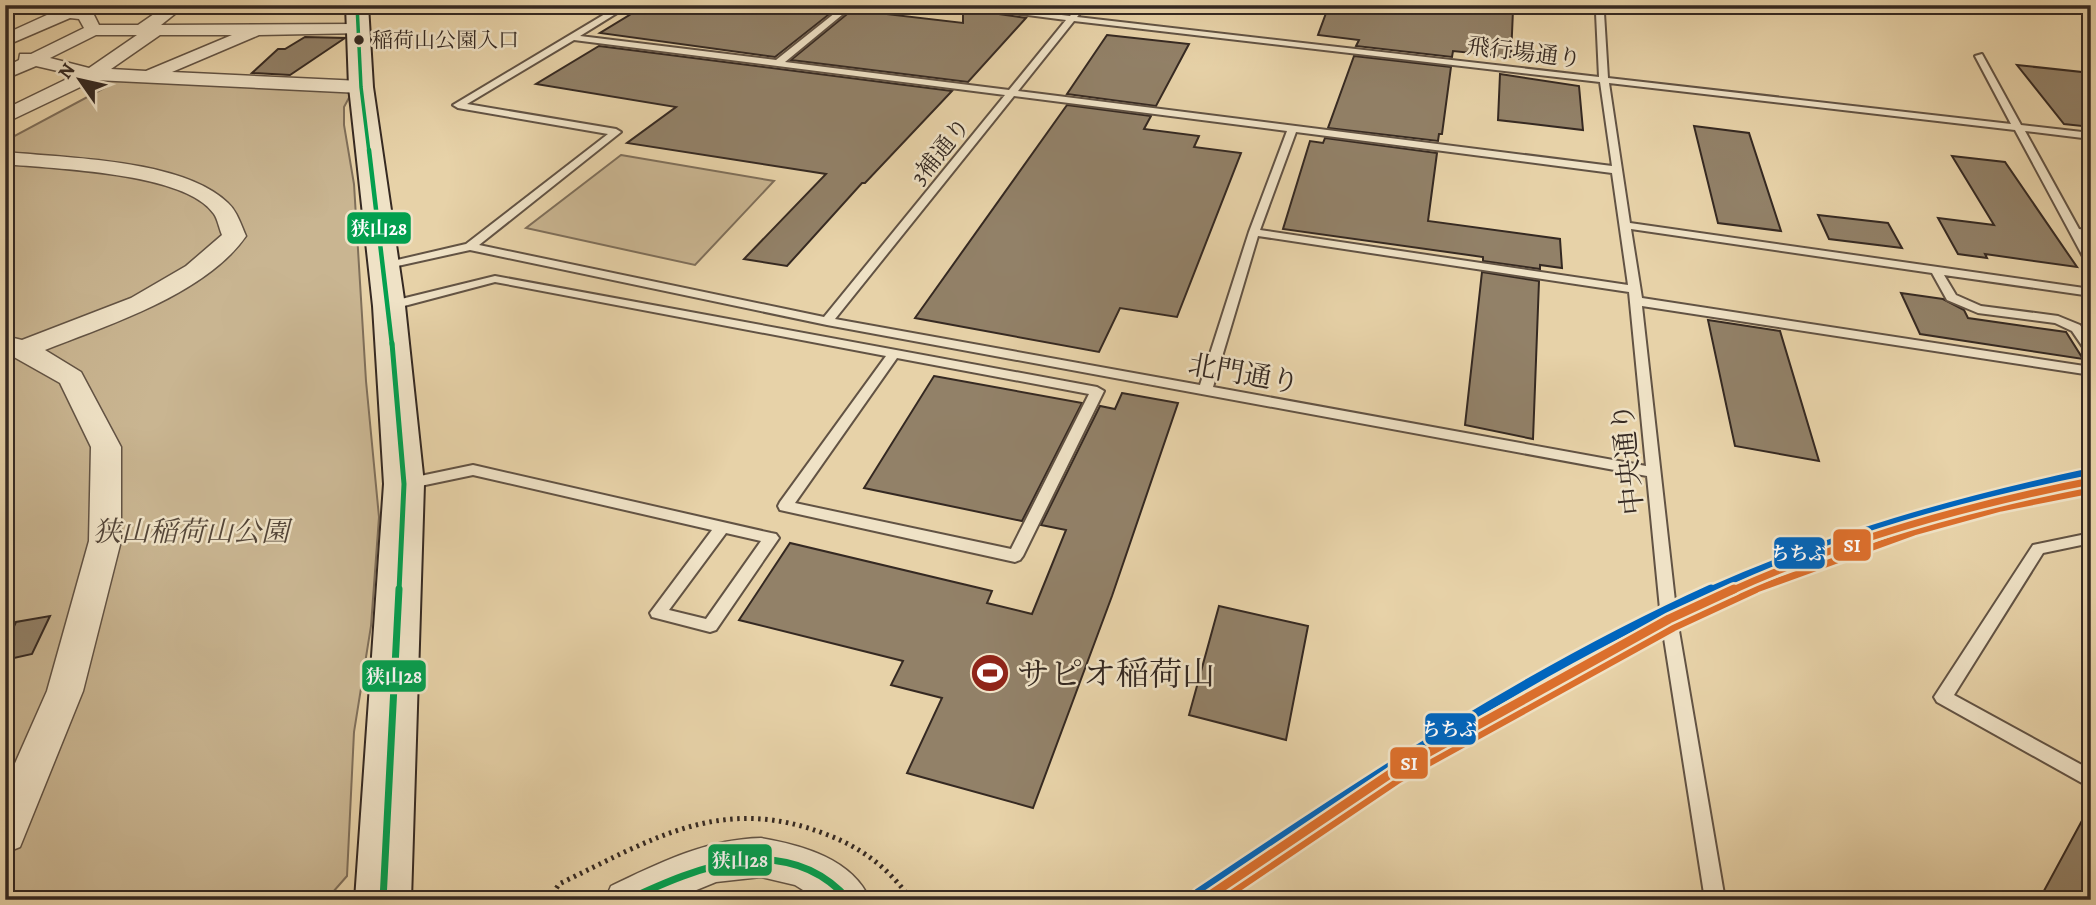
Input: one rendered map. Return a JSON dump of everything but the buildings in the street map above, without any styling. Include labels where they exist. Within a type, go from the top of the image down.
[{"type":"street","points":[[19,5],[86,15],[93,30]]},
{"type":"street","points":[[5,117],[92,74],[178,5]]},
{"type":"street","points":[[5,41],[66,13]]},
{"type":"street","points":[[5,74],[93,30],[258,29],[357,17],[361,87],[389,306],[404,484],[383,900]]},
{"type":"street","points":[[5,27],[27,31]]},
{"type":"street","points":[[150,77],[176,62],[211,52],[258,29]]},
{"type":"street","points":[[5,52],[92,74],[361,87]]},
{"type":"street","points":[[5,159],[132,172],[164,177],[195,187],[222,209],[234,236],[195,271],[140,303],[15,346]]},
{"type":"street","points":[[5,834],[65,691],[105,541],[106,447],[71,378],[15,346]]},
{"type":"street","points":[[626,900],[696,868],[746,855],[791,862],[822,877],[849,900]]},
{"type":"lane","points":[[384,265],[470,247],[616,132],[458,105],[626,5]]},
{"type":"lane","points":[[779,62],[850,5]]},
{"type":"lane","name":"飛行場通り","points":[[953,5],[2091,136]]},
{"type":"lane","name":"3補通り","points":[[827,321],[1083,5]]},
{"type":"lane","name":"中央通り","points":[[1600,13],[1604,80],[1635,295],[1669,619],[1714,900]]},
{"type":"lane","points":[[572,37],[1013,91],[1292,130],[1616,170]]},
{"type":"lane","points":[[1979,56],[2015,128],[2091,262]]},
{"type":"lane","points":[[1205,391],[1254,232],[1292,130]]},
{"type":"lane","points":[[1624,225],[2091,293]]},
{"type":"lane","points":[[1254,232],[2091,371]]},
{"type":"lane","points":[[2073,232],[2091,234]]},
{"type":"lane","name":"北門通り","points":[[470,247],[827,321],[1653,472]]},
{"type":"lane","points":[[1937,272],[1951,297],[1978,309],[2058,320],[2076,328],[2091,350]]},
{"type":"lane","points":[[389,306],[495,279],[1097,391],[1015,556],[785,506],[894,354]]},
{"type":"lane","points":[[404,484],[473,470],[771,538],[710,626],[659,614],[722,527]]},
{"type":"lane","points":[[2091,538],[2038,549],[1943,697],[2091,780]]},
{"type":"green space","name":"狭山稲荷山公園","points":[[100,77],[342,90],[351,94],[344,107],[344,125],[354,184],[366,381],[379,517],[371,626],[354,732],[347,876],[326,900],[5,900],[5,141],[108,86],[80,82]]},
{"type":"green space","points":[[621,155],[774,181],[695,265],[526,228]]},
{"type":"transit line","name":"狭山28","points":[[357,5],[361,87],[389,306],[404,484],[383,900]]},
{"type":"transit line","name":"ちちぶ","points":[[1198,893],[1331,804],[1466,719],[1606,640],[1677,605],[1750,572],[1875,527],[1960,502],[2089,472]]},
{"type":"transit line","name":"SI","points":[[1203,900],[1393,772],[1669,619],[1755,580],[1911,524],[1999,499],[2091,481]]},
{"type":"transit line","name":"SI","points":[[1219,900],[1398,779],[1673,627],[1758,588],[1914,532],[2001,508],[2091,490]]},
{"type":"transit line","name":"狭山28","points":[[627,900],[711,865],[755,859],[777,861],[807,870],[833,884],[849,900]]},
{"type":"place","name":"稲荷山公園入口","points":[[359,40]]},
{"type":"place","name":"サピオ稲荷山","points":[[990,673]]}]
